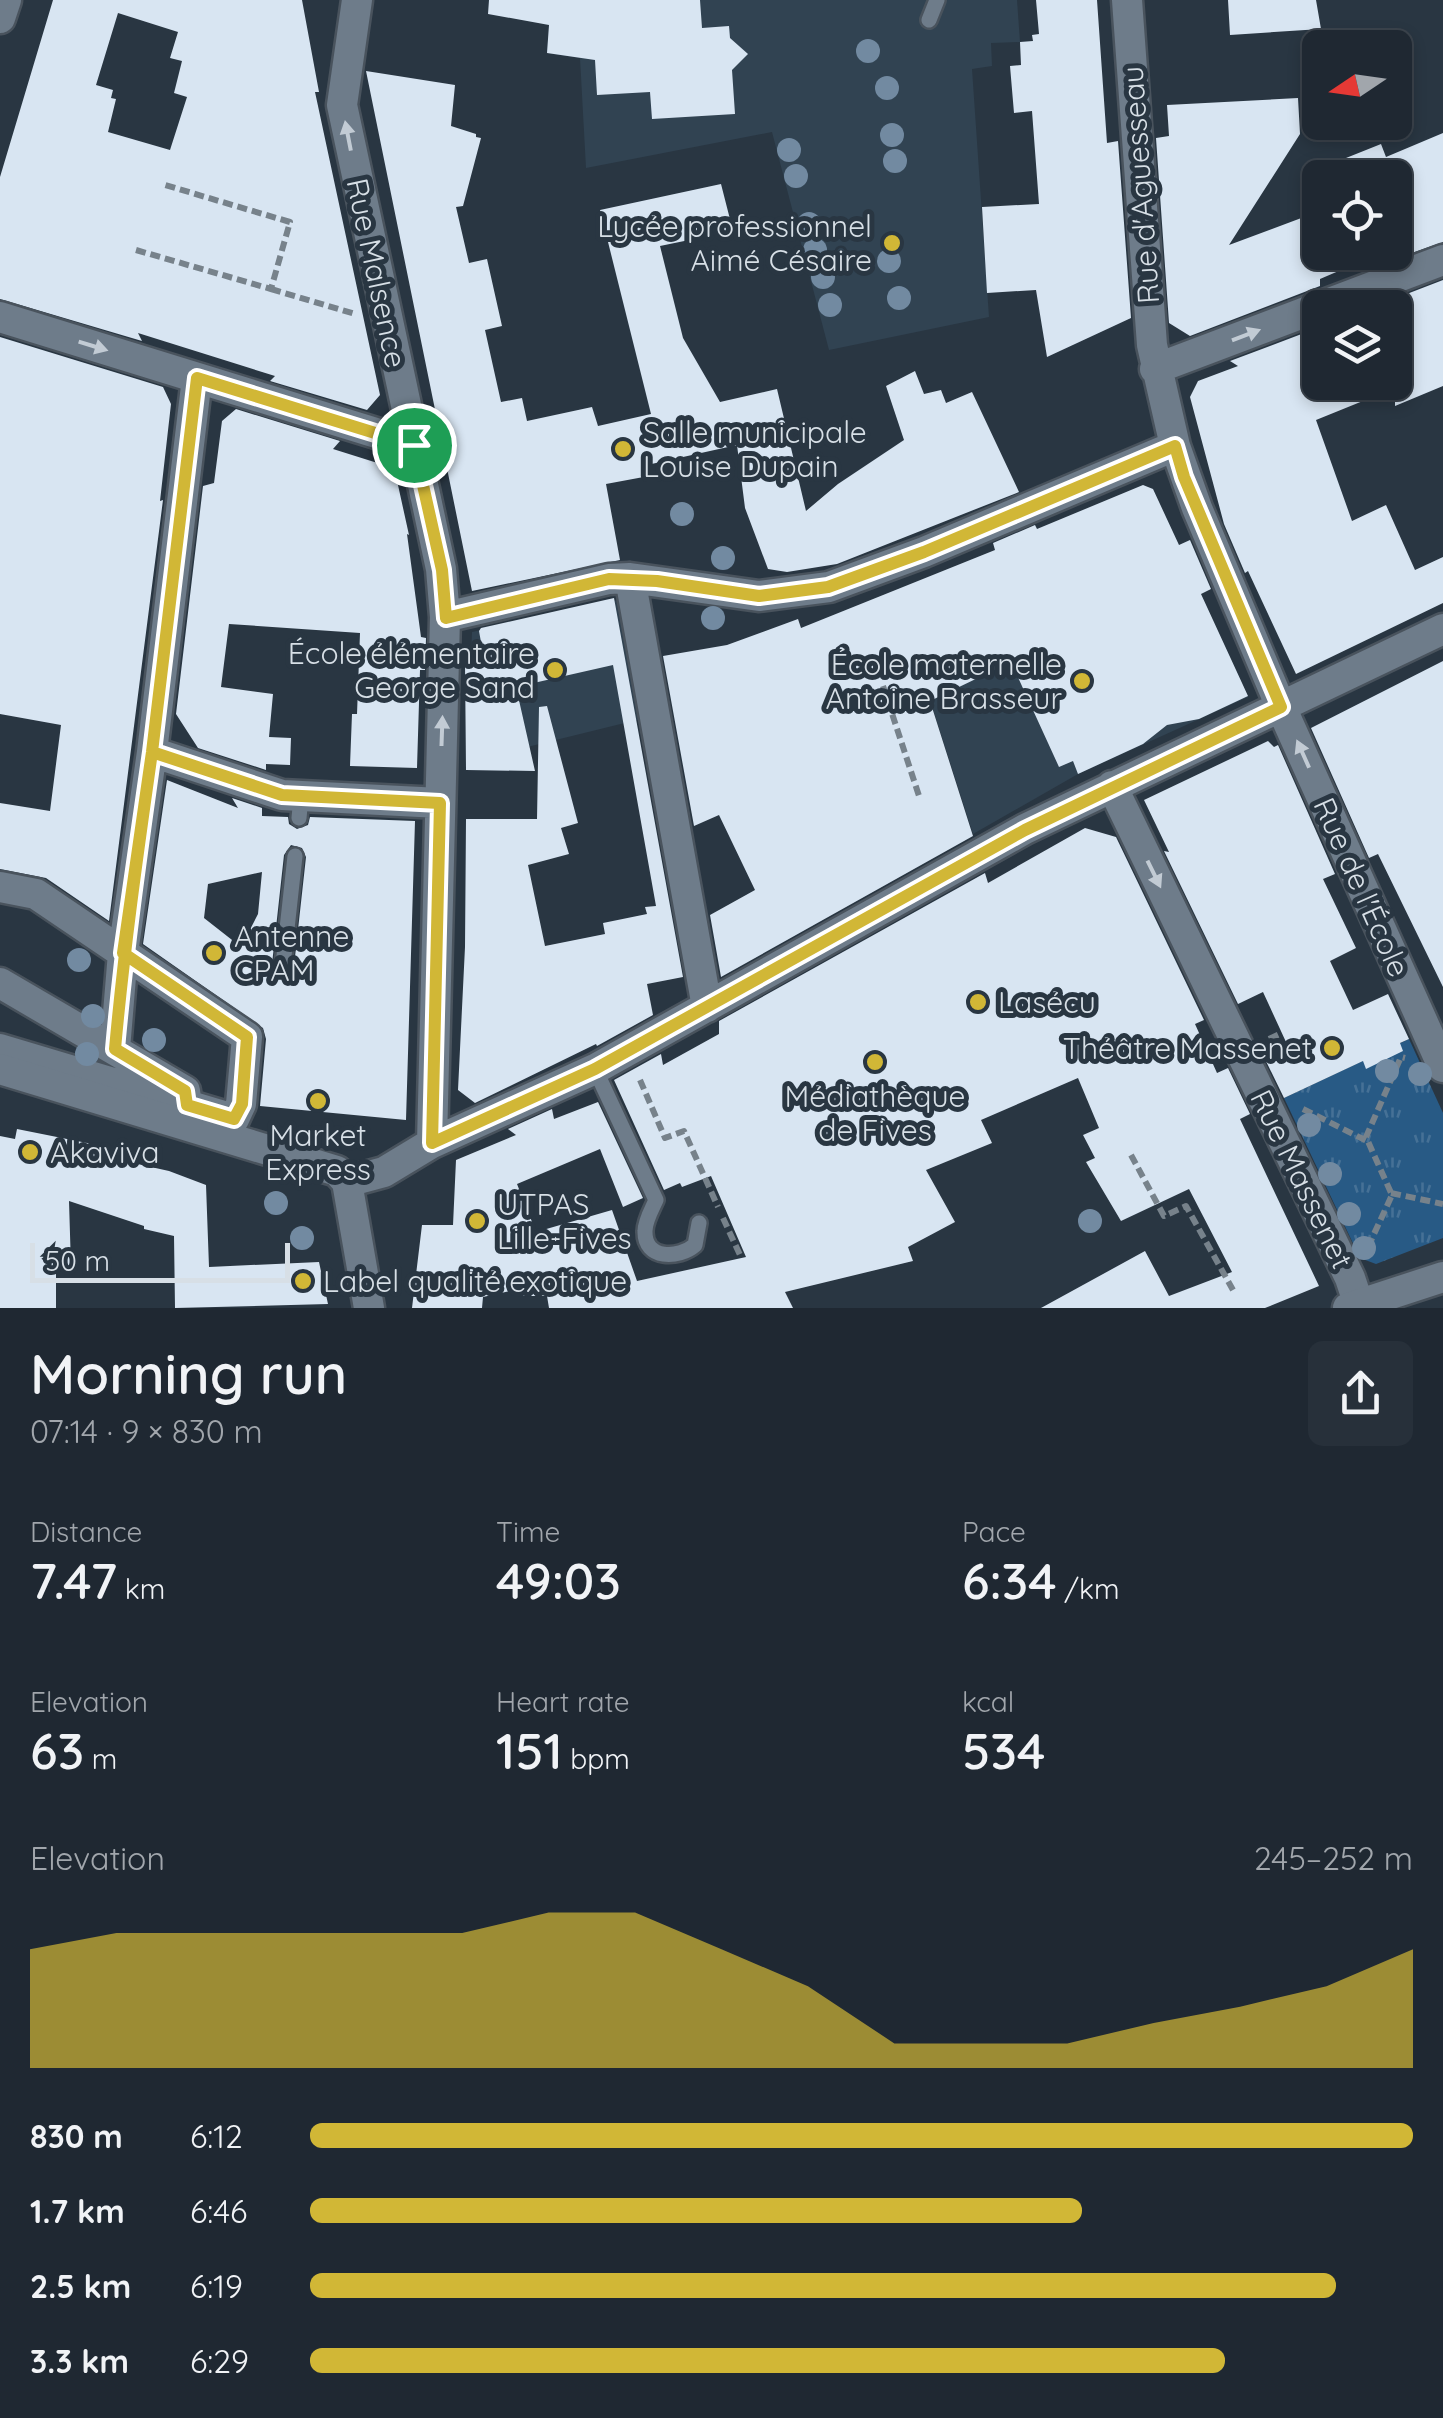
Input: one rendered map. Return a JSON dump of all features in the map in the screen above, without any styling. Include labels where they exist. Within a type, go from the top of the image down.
[{"type":"street","points":[[0,18],[6,0]]},
{"type":"street","name":"Rue Malsence","points":[[357,0],[342,104],[442,570],[446,618],[432,1143]]},
{"type":"street","name":"Rue d'Aguesseau","points":[[1127,0],[1155,369],[1175,446]]},
{"type":"street","points":[[1155,369],[1443,260]]},
{"type":"street","points":[[0,316],[414,445]]},
{"type":"street","points":[[115,1049],[123,953],[152,752],[197,378]]},
{"type":"street","points":[[446,618],[609,579],[630,578],[759,596],[828,587],[924,552],[1175,446]]},
{"type":"street","name":"Rue de l'École","points":[[1175,446],[1184,477],[1281,707],[1443,1067]]},
{"type":"street","points":[[630,578],[708,1007]]},
{"type":"street","points":[[347,1182],[384,1172],[432,1143],[595,1069],[1009,838],[1443,629]]},
{"type":"street","points":[[152,752],[264,790],[300,808],[440,803]]},
{"type":"street","name":"Rue Massenet","points":[[1112,786],[1273,1118],[1354,1299]]},
{"type":"street","points":[[0,887],[36,894],[247,1037],[242,1104],[234,1119],[187,1115],[0,1069]]},
{"type":"street","points":[[0,983],[185,1091],[187,1115]]},
{"type":"street","points":[[0,1050],[337,1171],[347,1182],[370,1308]]},
{"type":"street","points":[[1354,1299],[1443,1276]]},
{"type":"lane","points":[[929,20],[937,0]]},
{"type":"lane","points":[[283,966],[296,856]]},
{"type":"lane","points":[[595,1069],[656,1200],[644,1227],[646,1239],[664,1256],[686,1252],[695,1245],[699,1222]]},
{"type":"path","points":[[165,185],[290,222],[271,289]]},
{"type":"path","points":[[136,250],[363,316],[386,316]]},
{"type":"path","points":[[883,686],[920,799]]},
{"type":"path","points":[[1366,1138],[1401,1057],[1413,1059],[1428,1034]]},
{"type":"path","points":[[628,1051],[665,1138],[684,1130],[740,1255]]},
{"type":"path","points":[[1273,1118],[1297,1106],[1366,1138],[1392,1195],[1363,1259],[1354,1299]]},
{"type":"path","points":[[1131,1155],[1164,1216],[1186,1206],[1233,1290]]},
{"type":"path","points":[[1392,1195],[1443,1204]]},
{"type":"shaded area","name":"Lycée professionnel Aimé Césaire","points":[[551,0],[1017,0],[1020,42],[991,43],[992,66],[972,69],[989,317],[829,350],[772,132],[586,168],[580,58],[547,53]]},
{"type":"shaded area","name":"École maternelle Antoine Brasseur","points":[[1179,547],[1248,697],[1078,774],[973,834],[920,669]]},
{"type":"shaded area","name":"École élémentaire George Sand","points":[[627,598],[649,717],[467,762],[472,632]]},
{"type":"green space","points":[[1409,1039],[1443,1113],[1443,1238],[1376,1264],[1360,1258],[1284,1098]]},
{"type":"building","points":[[53,0],[302,0],[319,92],[315,92],[380,395],[367,410],[270,381],[275,376],[138,333],[142,341],[0,299],[0,177]],"holes":[[[118,13],[178,32],[170,58],[182,61],[174,93],[187,97],[170,150],[108,132],[116,99],[111,98],[113,90],[96,85]]]},
{"type":"building","points":[[489,0],[700,0],[702,28],[729,26],[730,38],[748,54],[732,70],[735,114],[652,119],[650,92],[597,95],[595,60],[547,53],[549,25],[488,14]]},
{"type":"building","points":[[1036,0],[1097,0],[1107,143],[1118,141],[1131,318],[1047,357],[1036,290],[987,293],[982,207],[1039,204],[1032,111],[1014,113],[1010,66],[1021,65],[1020,42],[1033,41],[1032,35],[1039,34]]},
{"type":"building","points":[[1228,0],[1316,0],[1321,29],[1230,35]]},
{"type":"building","points":[[366,71],[455,85],[451,126],[481,138],[463,206],[456,207],[469,263],[487,259],[502,326],[485,330],[501,402],[522,398],[527,421],[592,407],[598,426],[651,414],[600,210],[721,184],[733,231],[660,246],[683,338],[720,402],[777,389],[806,511],[838,484],[904,440],[886,386],[915,371],[924,394],[941,390],[946,403],[972,392],[1019,492],[837,564],[787,572],[768,569],[745,508],[737,445],[647,465],[649,476],[606,484],[620,560],[472,591]]},
{"type":"building","points":[[1298,98],[1300,134],[1229,245],[1302,218],[1302,270],[1341,270],[1320,279],[1320,286],[1190,336],[1169,323],[1156,138],[1169,136],[1167,105]]},
{"type":"building","points":[[1443,133],[1443,242],[1412,253],[1412,160],[1341,160],[1381,144],[1386,157]]},
{"type":"building","points":[[1443,280],[1443,386],[1412,399],[1412,292]]},
{"type":"building","points":[[1302,334],[1302,400],[1365,400],[1316,420],[1352,521],[1386,505],[1415,570],[1443,557],[1443,603],[1296,674],[1224,524],[1190,397],[1198,381],[1238,366],[1230,361]]},
{"type":"building","points":[[0,337],[163,387],[171,404],[160,501],[163,500],[109,921],[46,878],[0,869],[0,803],[50,811],[61,725],[0,714]]},
{"type":"building","points":[[236,409],[340,441],[333,449],[387,466],[396,476],[409,535],[421,637],[426,638],[425,670],[420,670],[417,768],[350,766],[352,714],[357,714],[360,633],[229,624],[221,687],[273,694],[269,737],[291,738],[290,765],[266,764],[266,770],[198,748],[176,714],[203,486],[214,483],[222,421]]},
{"type":"building","points":[[1143,485],[1153,489],[1179,545],[1190,540],[1211,589],[1201,594],[1248,696],[1199,719],[1167,725],[1143,744],[1078,774],[1073,761],[1059,767],[1011,662],[930,701],[973,836],[721,977],[710,915],[755,890],[719,815],[694,826],[663,656],[727,645],[798,619],[801,628],[995,550],[993,543],[1035,525],[1037,529]]},
{"type":"building","points":[[614,598],[683,977],[647,984],[653,1015],[475,1103],[458,1090],[466,819],[537,819],[539,707],[547,706],[578,823],[561,828],[569,854],[528,865],[545,946],[605,934],[603,923],[647,914],[645,907],[656,906],[613,665],[516,687],[535,771],[466,770],[465,663],[484,659],[481,628]]},
{"type":"building","points":[[1443,661],[1443,987],[1378,854],[1369,858],[1311,728]]},
{"type":"building","points":[[1268,741],[1274,747],[1278,745],[1335,874],[1323,879],[1356,948],[1330,961],[1353,1010],[1388,994],[1409,1039],[1400,1043],[1403,1051],[1366,1069],[1363,1061],[1284,1098],[1262,1053],[1286,1042],[1263,992],[1238,1004],[1164,851],[1169,852],[1144,800]]},
{"type":"building","points":[[167,780],[238,808],[232,798],[262,808],[262,816],[288,817],[289,824],[297,829],[308,825],[310,817],[415,821],[406,1120],[260,1106],[266,1039],[263,1028],[143,944]],"holes":[[[291,845],[302,848],[306,857],[294,966],[283,976],[276,973],[272,964],[284,855]],[[262,872],[258,914],[241,947],[204,918],[208,884]]]},
{"type":"building","points":[[1085,828],[1116,837],[1204,1020],[1195,1024],[1217,1073],[1228,1068],[1250,1114],[1240,1119],[1319,1286],[1265,1308],[1041,1308],[1145,1251],[1169,1296],[1232,1272],[1189,1189],[1121,1221],[1086,1162],[1095,1158],[1083,1135],[1099,1128],[1078,1078],[981,1120],[992,1143],[926,1170],[955,1222],[908,1247],[913,1261],[785,1292],[793,1308],[549,1308],[547,1296],[522,1296],[515,1290],[483,1297],[482,1308],[412,1308],[422,1225],[453,1225],[456,1160],[516,1135],[508,1129],[552,1109],[554,1119],[598,1102],[643,1198],[623,1207],[600,1149],[517,1184],[536,1232],[612,1210],[637,1281],[746,1257],[711,1176],[664,1190],[614,1080],[661,1054],[663,1065],[719,1034],[719,1021],[985,873],[988,883]]},
{"type":"building","points":[[17,1129],[97,1145],[97,1155],[169,1171],[206,1185],[209,1267],[319,1262],[328,1304],[175,1308],[174,1236],[69,1201],[71,1267],[56,1267],[56,1308],[0,1308],[0,1136],[15,1139]]},
{"type":"place","name":"Lycée professionnel Aimé Césaire","points":[[892,243]]},
{"type":"place","name":"Salle municipale Louise Dupain","points":[[623,449]]},
{"type":"place","name":"École élémentaire George Sand","points":[[555,670]]},
{"type":"place","name":"École maternelle Antoine Brasseur","points":[[1082,681]]},
{"type":"place","name":"Antenne CPAM","points":[[214,953]]},
{"type":"place","name":"Lasécu","points":[[978,1002]]},
{"type":"place","name":"Théâtre Massenet","points":[[1332,1048]]},
{"type":"place","name":"Médiathèque de Fives","points":[[875,1062]]},
{"type":"place","name":"Market Express","points":[[318,1101]]},
{"type":"place","name":"Akaviva","points":[[30,1152]]},
{"type":"place","name":"UTPAS Lille-Fives","points":[[477,1221]]},
{"type":"place","name":"Label qualité exotique","points":[[303,1281]]},
{"type":"route","points":[[414,445],[197,378],[152,752],[123,953],[247,1037],[242,1104],[234,1119],[187,1105],[185,1091],[115,1049],[123,953],[138,852],[152,752],[282,795],[440,803],[432,1143],[595,1069],[1025,830],[1281,707],[1184,477],[1175,446],[924,552],[828,587],[759,596],[657,581],[609,579],[446,618],[442,570],[414,445]]}]
